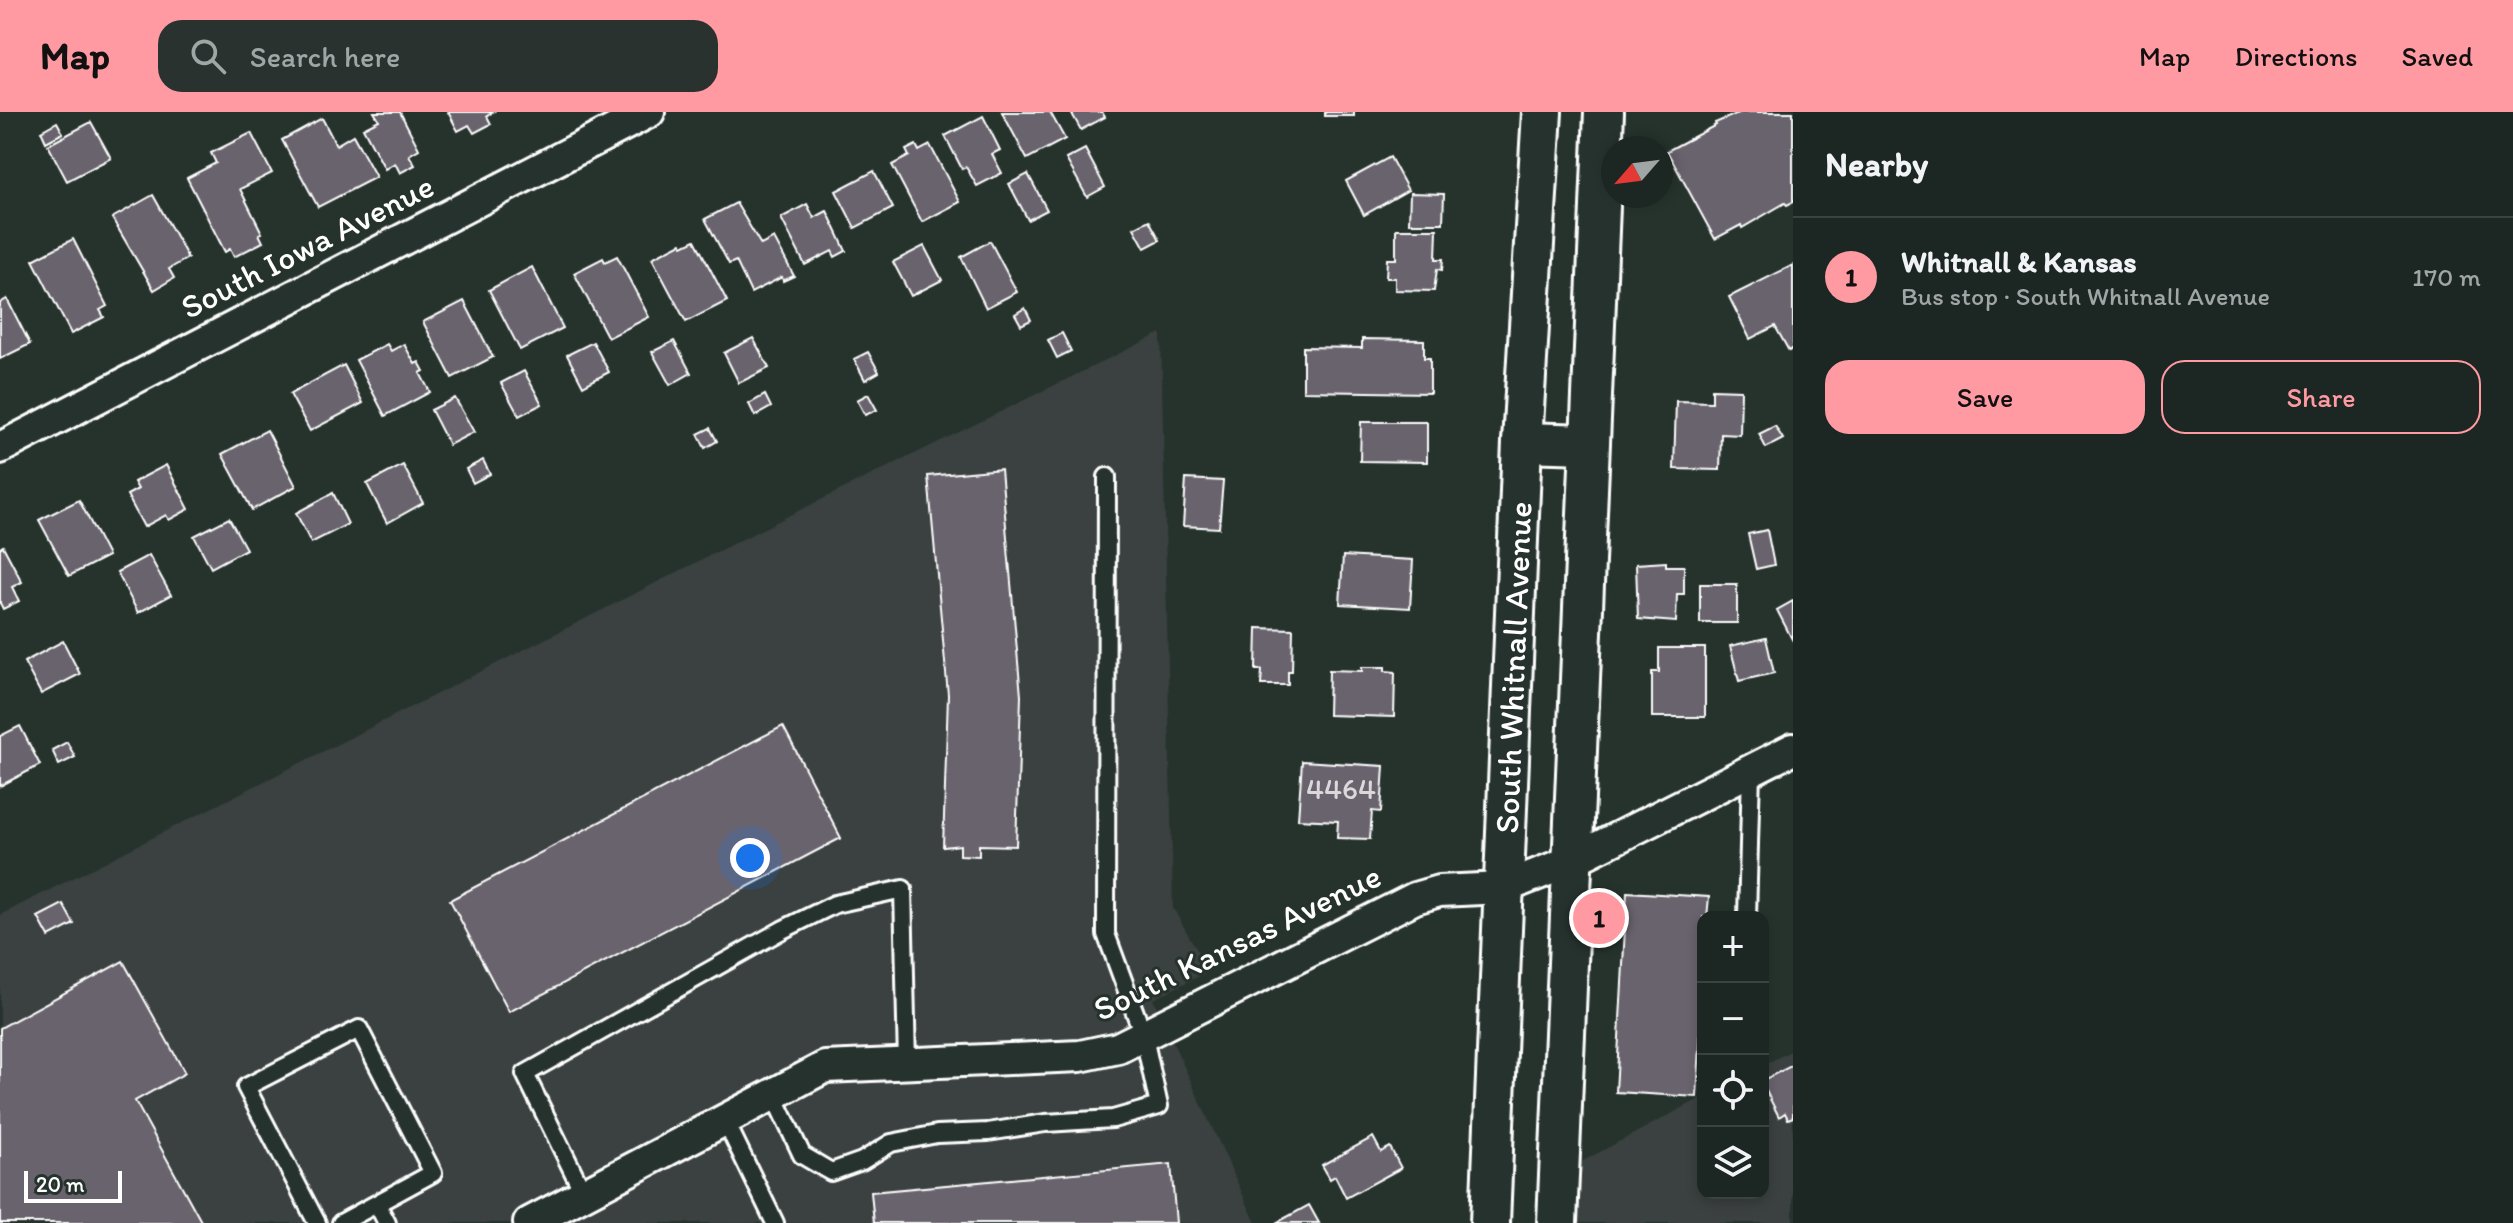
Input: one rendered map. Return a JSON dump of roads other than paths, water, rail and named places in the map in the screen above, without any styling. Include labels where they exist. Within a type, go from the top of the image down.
[{"type":"street","name":"South Iowa Avenue","points":[[0,448],[649,112]]},
{"type":"street","name":"South Whitnall Avenue","points":[[1490,1223],[1522,442],[1542,112]]},
{"type":"street","name":"South Whitnall Avenue","points":[[1557,1223],[1604,112]]},
{"type":"street","points":[[1522,442],[1589,444]]},
{"type":"street","name":"South Kansas Avenue","points":[[544,1219],[584,1194],[825,1067],[1080,1056],[1118,1048],[1415,898],[1439,891],[1503,888],[1571,861],[1793,749]]},
{"type":"lane","points":[[773,1094],[802,1155],[831,1172],[862,1161],[891,1143],[937,1134],[1113,1119],[1159,1106],[1144,1037],[1106,934],[1107,477]]},
{"type":"lane","points":[[1747,911],[1751,771]]},
{"type":"lane","points":[[584,1194],[525,1074],[835,904],[903,889],[907,1064]]},
{"type":"lane","points":[[317,1223],[246,1087],[359,1029],[433,1173],[341,1223]]},
{"type":"lane","points":[[725,1120],[775,1223]]},
{"type":"lane","points":[[377,1204],[387,1223]]},
{"type":"place","name":"Whitnall & Kansas","points":[[1599,918]]}]
